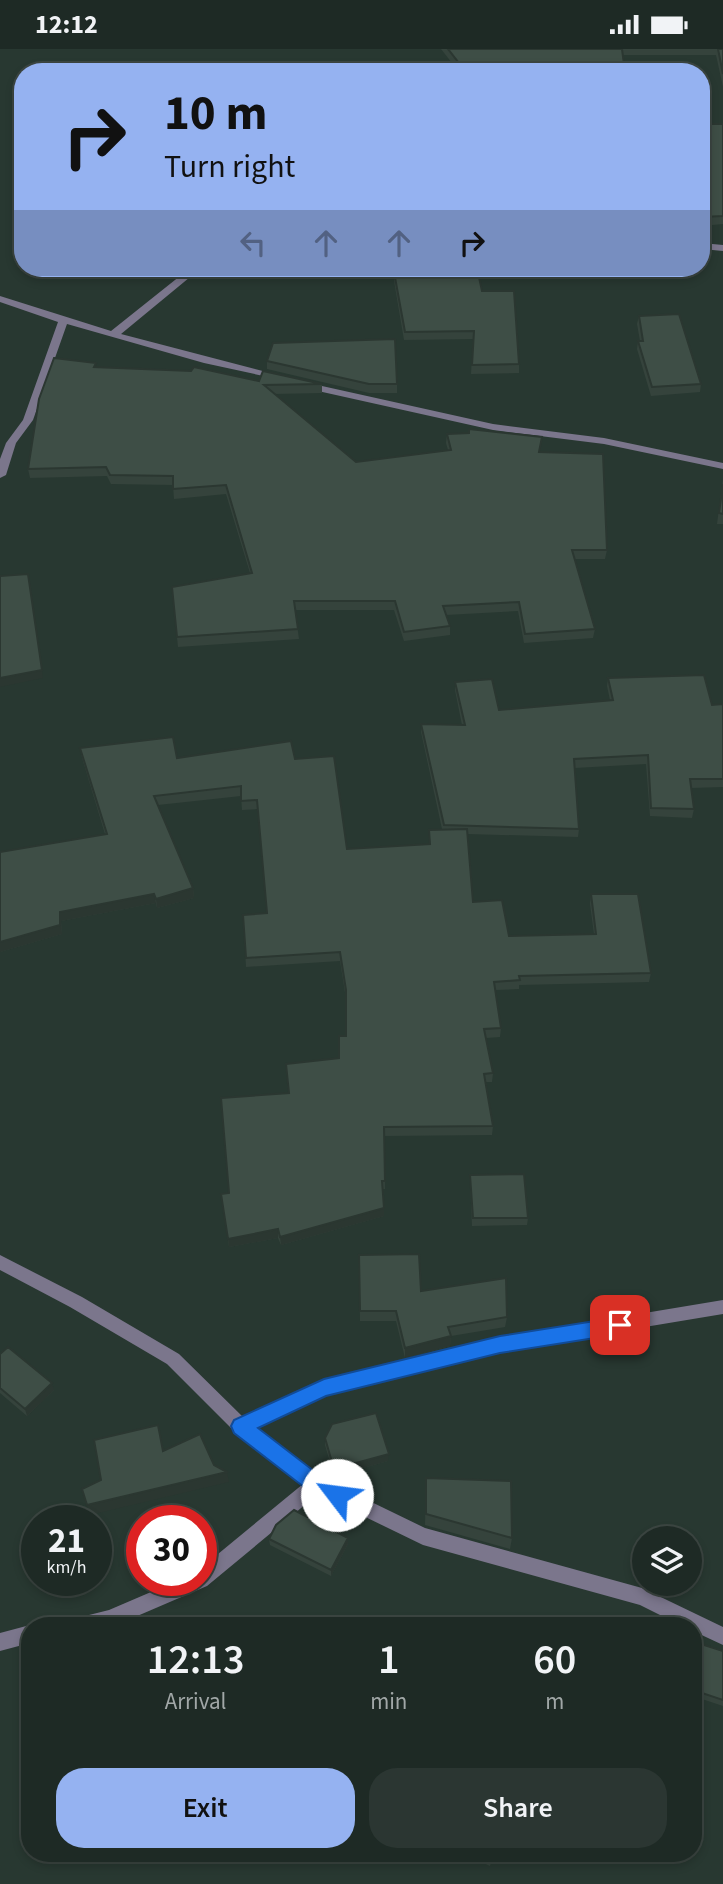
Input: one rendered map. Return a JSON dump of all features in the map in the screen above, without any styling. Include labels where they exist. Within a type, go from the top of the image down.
[{"type":"street","points":[[113,335],[185,277]]},
{"type":"street","points":[[0,299],[63,321],[189,357],[480,424],[604,441],[723,466]]},
{"type":"street","points":[[0,475],[11,443],[28,420],[63,321]]},
{"type":"street","points":[[0,1262],[76,1302],[173,1359],[241,1426],[316,1484],[423,1536],[642,1597],[684,1617]]},
{"type":"street","points":[[241,1426],[324,1388],[487,1347],[723,1307]]},
{"type":"street","points":[[217,1567],[316,1484]]},
{"type":"street","points":[[114,1617],[163,1596]]},
{"type":"street","points":[[702,1626],[723,1636]]},
{"type":"street","points":[[0,1641],[21,1636]]},
{"type":"building","points":[[448,49],[622,49],[624,63],[459,63]]},
{"type":"building","points":[[718,49],[723,49],[723,74]]},
{"type":"building","points":[[710,124],[723,124],[723,216],[710,217]]},
{"type":"building","points":[[395,277],[479,277],[482,291],[514,291],[519,364],[472,365],[474,331],[405,332]]},
{"type":"building","points":[[679,314],[701,384],[652,387],[638,341],[643,341],[639,316]]},
{"type":"building","points":[[395,339],[397,384],[369,384],[267,361],[273,343]]},
{"type":"building","points":[[54,358],[96,363],[94,367],[191,371],[194,367],[259,381],[263,371],[322,384],[264,385],[356,462],[451,450],[447,434],[469,433],[469,429],[542,437],[539,452],[603,454],[607,550],[572,550],[595,629],[525,634],[519,602],[443,606],[450,626],[404,632],[395,601],[294,601],[298,629],[177,637],[172,587],[252,573],[226,485],[173,489],[173,476],[110,475],[106,467],[28,469],[39,399]]},
{"type":"building","points":[[723,484],[723,514],[719,513]]},
{"type":"building","points":[[28,574],[42,670],[0,678],[0,576]]},
{"type":"building","points":[[704,675],[712,705],[723,704],[723,779],[690,779],[694,809],[651,808],[648,755],[574,759],[579,829],[444,825],[421,724],[465,725],[455,682],[492,679],[499,710],[613,700],[608,678]]},
{"type":"building","points":[[173,737],[177,758],[291,741],[295,759],[334,756],[347,849],[430,844],[429,830],[467,829],[473,902],[502,900],[509,936],[596,934],[591,894],[638,894],[651,973],[519,976],[520,980],[494,982],[501,1028],[484,1029],[493,1073],[484,1074],[493,1126],[384,1127],[384,1208],[280,1237],[278,1229],[228,1239],[221,1194],[229,1193],[221,1098],[289,1093],[286,1064],[339,1058],[339,1036],[346,1036],[346,990],[340,952],[246,958],[243,915],[267,913],[257,800],[241,801],[241,786],[154,796],[193,888],[156,899],[154,894],[60,912],[60,925],[0,942],[0,852],[107,834],[80,748]]},
{"type":"building","points":[[524,1174],[528,1218],[473,1218],[470,1175]]},
{"type":"building","points":[[419,1254],[421,1291],[506,1278],[507,1317],[448,1327],[451,1336],[405,1348],[396,1311],[360,1311],[359,1255]]},
{"type":"building","points":[[8,1347],[52,1383],[25,1409],[0,1388],[0,1354]]},
{"type":"building","points":[[376,1413],[389,1454],[334,1469],[325,1438],[332,1424]]},
{"type":"building","points":[[158,1425],[163,1451],[200,1434],[214,1465],[227,1472],[87,1505],[82,1489],[101,1480],[94,1440]]},
{"type":"building","points":[[426,1478],[511,1481],[512,1538],[426,1514]]},
{"type":"building","points":[[294,1510],[348,1538],[331,1570],[269,1539],[276,1525]]},
{"type":"building","points":[[702,1644],[723,1651],[723,1700],[702,1693]]},
{"type":"route","points":[[337,1495],[316,1484],[241,1426],[324,1388],[500,1344],[620,1325]]}]
